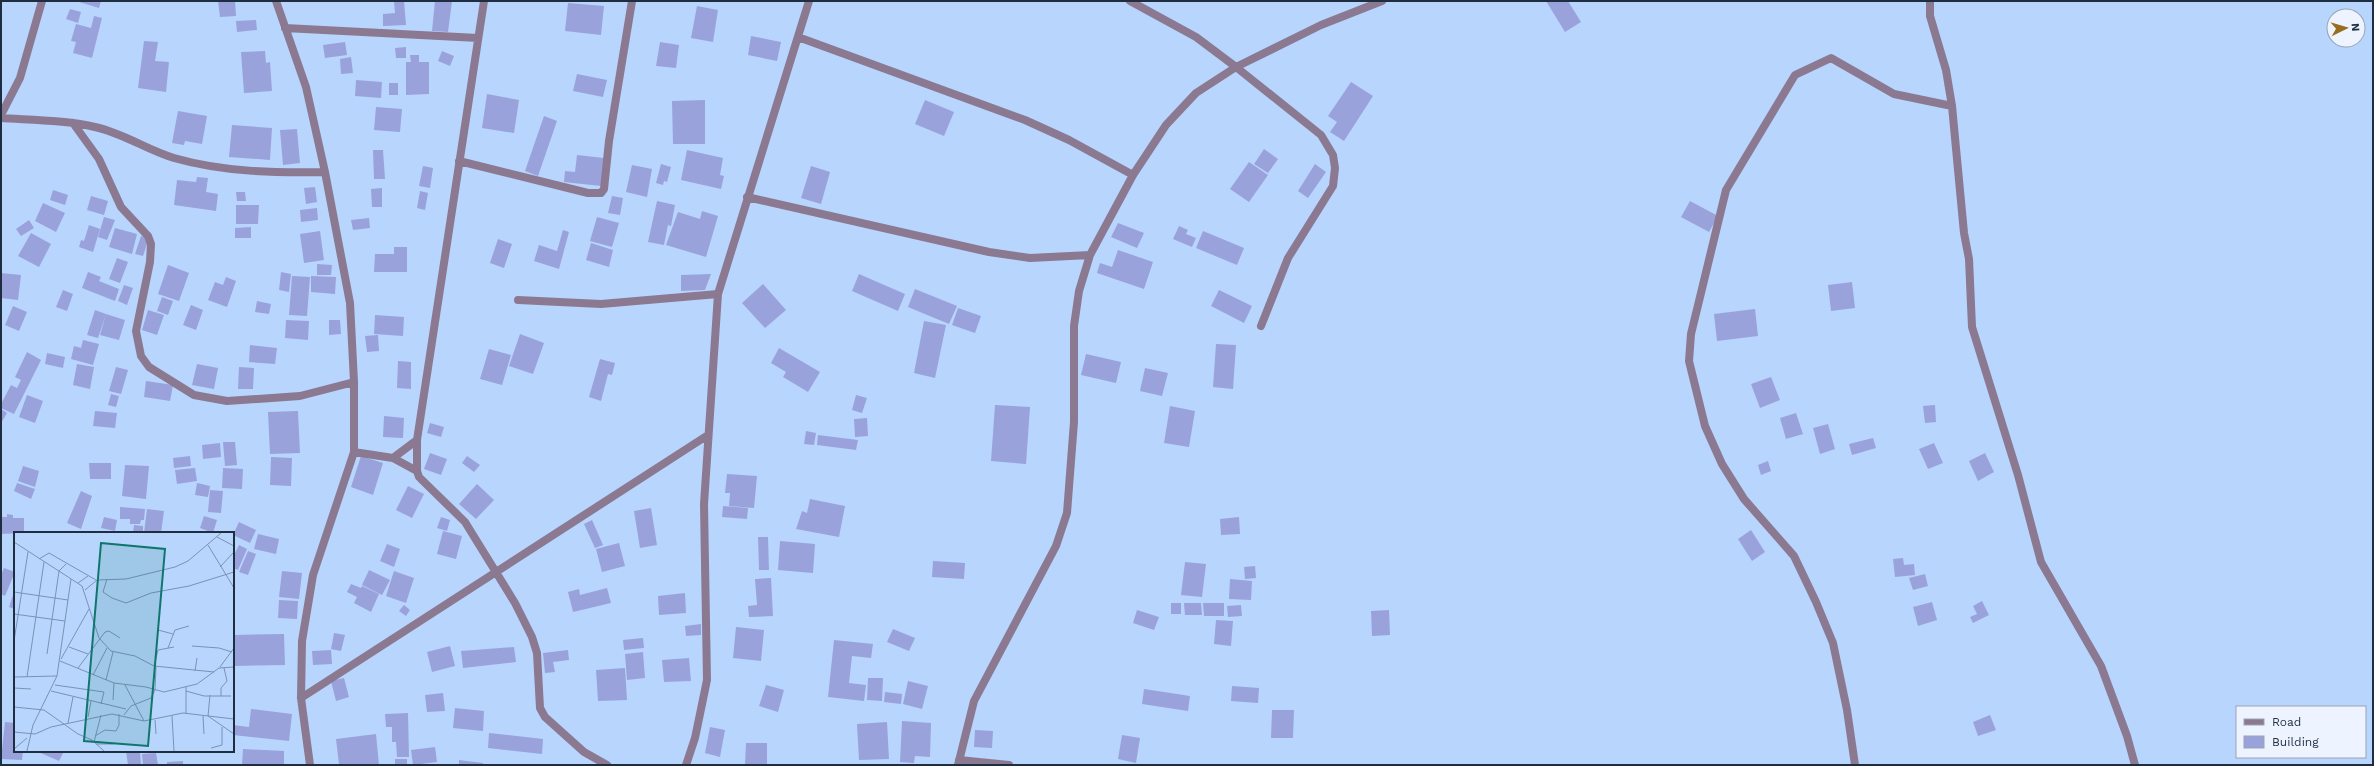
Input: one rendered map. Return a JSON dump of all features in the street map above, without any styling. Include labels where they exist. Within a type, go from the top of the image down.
[{"type":"street","points":[[1,115],[20,78],[42,1]]},
{"type":"street","points":[[276,1],[306,87],[325,172],[350,303],[354,382],[354,452],[313,575],[302,641],[301,698],[310,765]]},
{"type":"street","points":[[417,471],[417,440],[484,1]]},
{"type":"street","points":[[459,161],[588,193],[601,193],[604,189],[609,141],[632,1]]},
{"type":"street","points":[[686,765],[695,738],[707,680],[704,504],[718,294],[809,1]]},
{"type":"street","points":[[1130,1],[1196,37],[1236,67],[1321,135],[1333,155],[1335,168],[1332,186],[1288,258],[1261,326]]},
{"type":"street","points":[[1009,765],[958,762],[974,701],[1056,546],[1067,513],[1074,422],[1074,326],[1079,291],[1090,255],[1132,175],[1166,125],[1196,93],[1236,67],[1321,25],[1382,1]]},
{"type":"street","points":[[1930,1],[1930,16],[1946,70],[1952,106],[1964,233],[1969,259],[1972,327],[2018,475],[2042,562],[2101,666],[2127,736],[2135,765]]},
{"type":"street","points":[[285,28],[478,38]]},
{"type":"street","points":[[798,37],[1025,120],[1069,140],[1132,175]]},
{"type":"street","points":[[1855,765],[1847,710],[1833,643],[1794,556],[1744,499],[1722,464],[1705,426],[1689,361],[1691,334],[1726,190],[1795,74],[1831,58],[1894,94],[1952,106]]},
{"type":"street","points":[[1,118],[73,123],[118,134],[141,145],[181,159],[224,167],[275,173],[325,172]]},
{"type":"street","points":[[73,123],[99,159],[121,207],[148,236],[151,244],[150,262],[136,331],[141,356],[149,367],[194,395],[226,400],[300,396],[354,382]]},
{"type":"street","points":[[747,197],[989,252],[1030,258],[1090,255]]},
{"type":"street","points":[[518,300],[601,304],[718,294]]},
{"type":"street","points":[[301,698],[495,572],[604,504],[708,435]]},
{"type":"street","points":[[394,458],[417,440]]},
{"type":"street","points":[[354,452],[394,458],[417,471],[426,484],[451,506],[466,522],[515,603],[532,637],[538,664],[540,708],[545,717],[584,752],[608,765]]},
{"type":"building","points":[[76,1],[101,1],[99,8]]},
{"type":"building","points":[[218,1],[235,1],[236,16],[220,17]]},
{"type":"building","points":[[394,1],[404,1],[406,25],[383,26],[383,14],[395,13]]},
{"type":"building","points":[[435,1],[452,1],[448,32],[432,31]]},
{"type":"building","points":[[1546,1],[1568,1],[1581,22],[1565,32]]},
{"type":"building","points":[[568,3],[604,6],[601,35],[565,31]]},
{"type":"building","points":[[697,6],[718,10],[713,42],[691,38]]},
{"type":"building","points":[[70,9],[81,12],[78,23],[66,19]]},
{"type":"building","points":[[94,16],[102,18],[92,58],[73,53],[76,42],[71,41],[76,24],[91,28]]},
{"type":"building","points":[[256,20],[257,30],[237,32],[236,21]]},
{"type":"building","points":[[751,36],[781,42],[777,61],[748,55]]},
{"type":"building","points":[[144,41],[158,42],[155,61],[169,62],[166,92],[138,88]]},
{"type":"building","points":[[345,42],[347,55],[325,58],[323,45]]},
{"type":"building","points":[[660,42],[679,45],[676,68],[656,66]]},
{"type":"building","points":[[406,47],[406,58],[396,58],[395,48]]},
{"type":"building","points":[[265,51],[266,63],[270,62],[272,91],[244,93],[241,52]]},
{"type":"building","points":[[442,51],[454,56],[450,66],[438,61]]},
{"type":"building","points":[[410,55],[419,55],[419,62],[429,62],[429,94],[406,95],[406,62],[411,62]]},
{"type":"building","points":[[351,57],[353,73],[341,74],[340,59]]},
{"type":"building","points":[[577,74],[607,80],[603,97],[573,91]]},
{"type":"building","points":[[356,80],[382,82],[381,98],[355,96]]},
{"type":"building","points":[[1351,82],[1373,96],[1344,141],[1330,132],[1337,122],[1328,116]]},
{"type":"building","points":[[389,83],[398,83],[398,95],[389,95]]},
{"type":"building","points":[[487,94],[519,100],[514,133],[482,128]]},
{"type":"building","points":[[705,100],[705,144],[673,144],[672,101]]},
{"type":"building","points":[[925,100],[954,112],[944,136],[915,124]]},
{"type":"building","points":[[376,107],[402,109],[400,132],[374,130]]},
{"type":"building","points":[[178,111],[207,116],[202,144],[185,141],[184,145],[172,143]]},
{"type":"building","points":[[544,116],[557,121],[538,176],[525,171]]},
{"type":"building","points":[[232,125],[272,128],[270,160],[229,157]]},
{"type":"building","points":[[297,129],[300,163],[283,165],[280,130]]},
{"type":"building","points":[[1264,149],[1278,159],[1268,173],[1254,164]]},
{"type":"building","points":[[373,150],[383,150],[385,179],[374,179]]},
{"type":"building","points":[[687,150],[723,158],[720,175],[724,176],[721,189],[681,180]]},
{"type":"building","points":[[577,155],[604,158],[601,186],[564,182],[565,171],[575,172]]},
{"type":"building","points":[[1249,162],[1268,175],[1249,202],[1230,189]]},
{"type":"building","points":[[661,164],[671,167],[667,182],[664,181],[663,185],[656,183]]},
{"type":"building","points":[[1315,164],[1326,172],[1308,198],[1298,191]]},
{"type":"building","points":[[632,165],[652,169],[647,197],[626,192]]},
{"type":"building","points":[[423,166],[433,168],[430,188],[419,186]]},
{"type":"building","points":[[811,166],[830,172],[821,204],[801,198]]},
{"type":"building","points":[[197,177],[208,178],[206,192],[218,194],[216,211],[174,205],[177,180],[196,182]]},
{"type":"building","points":[[315,187],[317,202],[306,204],[304,188]]},
{"type":"building","points":[[382,188],[382,207],[372,207],[371,189]]},
{"type":"building","points":[[53,190],[68,195],[65,205],[50,200]]},
{"type":"building","points":[[420,191],[428,193],[425,210],[417,208]]},
{"type":"building","points":[[236,192],[245,192],[246,201],[237,201]]},
{"type":"building","points":[[91,196],[108,201],[104,215],[87,210]]},
{"type":"building","points":[[612,196],[623,198],[620,215],[608,213]]},
{"type":"building","points":[[657,201],[675,205],[671,226],[668,225],[664,245],[648,242]]},
{"type":"building","points":[[1690,201],[1718,216],[1709,232],[1681,217]]},
{"type":"building","points":[[43,203],[65,213],[56,232],[35,221]]},
{"type":"building","points":[[236,205],[259,205],[258,224],[236,224]]},
{"type":"building","points":[[317,208],[318,220],[301,222],[300,210]]},
{"type":"building","points":[[702,211],[718,216],[706,257],[666,245],[678,212],[700,219]]},
{"type":"building","points":[[104,217],[115,220],[107,240],[98,237]]},
{"type":"building","points":[[597,217],[619,223],[612,247],[590,241]]},
{"type":"building","points":[[369,218],[370,228],[353,230],[351,220]]},
{"type":"building","points":[[29,220],[34,228],[21,236],[16,229]]},
{"type":"building","points":[[1118,223],[1144,233],[1137,248],[1111,237]]},
{"type":"building","points":[[89,225],[100,229],[93,252],[79,247],[81,240],[84,241]]},
{"type":"building","points":[[1179,226],[1188,230],[1186,234],[1196,238],[1192,247],[1173,239]]},
{"type":"building","points":[[251,227],[251,238],[235,238],[235,228]]},
{"type":"building","points":[[115,228],[137,234],[132,254],[109,247]]},
{"type":"building","points":[[563,230],[569,232],[559,269],[534,261],[539,245],[557,251]]},
{"type":"building","points":[[320,231],[324,260],[304,263],[300,234]]},
{"type":"building","points":[[1203,231],[1244,248],[1237,265],[1196,248]]},
{"type":"building","points":[[31,233],[51,244],[39,267],[18,256]]},
{"type":"building","points":[[141,236],[149,238],[143,256],[135,254]]},
{"type":"building","points":[[498,239],[512,244],[504,268],[490,263]]},
{"type":"building","points":[[591,243],[613,250],[609,267],[586,260]]},
{"type":"building","points":[[394,247],[407,247],[407,272],[374,272],[375,254],[394,254]]},
{"type":"building","points":[[1118,250],[1153,262],[1144,289],[1097,273],[1100,263],[1112,267]]},
{"type":"building","points":[[117,258],[128,262],[120,283],[109,279]]},
{"type":"building","points":[[317,264],[332,265],[331,275],[317,275]]},
{"type":"building","points":[[168,265],[189,273],[179,301],[158,294]]},
{"type":"building","points":[[88,272],[101,277],[99,281],[119,289],[115,301],[82,288]]},
{"type":"building","points":[[281,272],[291,274],[289,292],[279,290]]},
{"type":"building","points":[[1,273],[21,275],[18,300],[1,298]]},
{"type":"building","points":[[711,274],[705,290],[681,291],[681,275]]},
{"type":"building","points":[[859,274],[905,294],[898,311],[852,291]]},
{"type":"building","points":[[292,276],[310,277],[307,316],[289,315]]},
{"type":"building","points":[[311,276],[336,277],[335,294],[311,292]]},
{"type":"building","points":[[226,277],[236,281],[227,307],[208,300],[215,282],[223,285]]},
{"type":"building","points":[[1852,282],[1855,308],[1831,311],[1828,285]]},
{"type":"building","points":[[763,284],[786,310],[765,328],[742,303]]},
{"type":"building","points":[[124,285],[133,288],[127,305],[118,301]]},
{"type":"building","points":[[915,289],[957,306],[949,324],[908,307]]},
{"type":"building","points":[[63,290],[73,294],[67,311],[56,307]]},
{"type":"building","points":[[1219,290],[1252,306],[1244,323],[1211,306]]},
{"type":"building","points":[[162,297],[173,301],[168,315],[157,311]]},
{"type":"building","points":[[257,301],[271,304],[269,314],[255,312]]},
{"type":"building","points":[[191,305],[203,310],[196,330],[183,325]]},
{"type":"building","points":[[13,306],[27,312],[19,331],[5,325]]},
{"type":"building","points":[[958,308],[981,316],[975,333],[952,325]]},
{"type":"building","points":[[1755,309],[1758,336],[1717,341],[1714,314]]},
{"type":"building","points":[[95,310],[106,314],[98,338],[87,335]]},
{"type":"building","points":[[148,310],[164,315],[157,335],[142,330]]},
{"type":"building","points":[[106,314],[125,320],[119,340],[100,335]]},
{"type":"building","points":[[375,315],[404,317],[403,336],[374,334]]},
{"type":"building","points":[[286,320],[309,321],[308,340],[285,338]]},
{"type":"building","points":[[329,320],[340,320],[341,334],[329,335]]},
{"type":"building","points":[[924,321],[946,325],[935,378],[914,373]]},
{"type":"building","points":[[520,334],[544,343],[533,374],[509,366]]},
{"type":"building","points":[[378,335],[379,351],[367,352],[365,336]]},
{"type":"building","points":[[83,340],[99,344],[93,365],[71,359],[74,346],[81,348]]},
{"type":"building","points":[[1216,344],[1236,345],[1233,389],[1213,387]]},
{"type":"building","points":[[250,345],[277,348],[275,364],[249,362]]},
{"type":"building","points":[[779,348],[820,372],[808,392],[783,377],[786,372],[771,363]]},
{"type":"building","points":[[489,349],[511,355],[502,385],[480,379]]},
{"type":"building","points":[[27,352],[41,360],[14,414],[1,408],[1,404],[11,385],[17,388],[21,380],[15,377]]},
{"type":"building","points":[[47,353],[65,357],[63,368],[45,364]]},
{"type":"building","points":[[1086,354],[1121,362],[1116,383],[1081,375]]},
{"type":"building","points":[[600,359],[615,363],[612,375],[608,374],[601,401],[589,397]]},
{"type":"building","points":[[398,361],[411,362],[411,389],[397,388]]},
{"type":"building","points":[[77,364],[94,367],[90,389],[73,385]]},
{"type":"building","points":[[197,364],[218,368],[214,389],[192,385]]},
{"type":"building","points":[[116,367],[128,370],[121,394],[109,391]]},
{"type":"building","points":[[239,367],[254,368],[253,389],[238,389]]},
{"type":"building","points":[[1145,368],[1168,373],[1162,396],[1140,391]]},
{"type":"building","points":[[1771,377],[1780,400],[1760,408],[1751,384]]},
{"type":"building","points":[[146,381],[173,385],[170,401],[144,397]]},
{"type":"building","points":[[111,394],[119,396],[116,407],[108,405]]},
{"type":"building","points":[[27,395],[43,401],[35,423],[19,417]]},
{"type":"building","points":[[856,395],[867,398],[862,413],[852,410]]},
{"type":"building","points":[[995,405],[1030,407],[1026,464],[991,461]]},
{"type":"building","points":[[1935,405],[1936,422],[1925,423],[1923,406]]},
{"type":"building","points":[[1170,406],[1195,411],[1189,447],[1164,443]]},
{"type":"building","points":[[1,409],[7,413],[1,423]]},
{"type":"building","points":[[95,411],[117,413],[115,428],[93,426]]},
{"type":"building","points":[[298,411],[300,453],[270,454],[268,412]]},
{"type":"building","points":[[1796,413],[1803,434],[1786,439],[1780,418]]},
{"type":"building","points":[[384,416],[404,418],[403,438],[383,437]]},
{"type":"building","points":[[867,418],[868,436],[855,437],[854,419]]},
{"type":"building","points":[[430,423],[444,427],[441,437],[427,433]]},
{"type":"building","points":[[1828,424],[1835,449],[1820,454],[1813,428]]},
{"type":"building","points":[[806,431],[816,433],[814,445],[804,444]]},
{"type":"building","points":[[818,435],[858,440],[856,450],[817,445]]},
{"type":"building","points":[[1873,438],[1876,448],[1852,455],[1849,444]]},
{"type":"building","points":[[223,442],[235,442],[237,465],[225,466]]},
{"type":"building","points":[[220,443],[221,457],[203,459],[202,445]]},
{"type":"building","points":[[1934,443],[1943,463],[1928,469],[1919,449]]},
{"type":"building","points":[[430,453],[447,459],[441,475],[424,469]]},
{"type":"building","points":[[1985,453],[1994,472],[1978,481],[1969,461]]},
{"type":"building","points":[[190,456],[191,466],[174,468],[173,458]]},
{"type":"building","points":[[361,456],[383,463],[373,495],[351,487]]},
{"type":"building","points":[[467,456],[480,465],[474,472],[462,463]]},
{"type":"building","points":[[271,457],[292,458],[291,486],[270,485]]},
{"type":"building","points":[[1768,461],[1771,471],[1761,475],[1758,465]]},
{"type":"building","points":[[89,463],[111,463],[111,479],[90,479]]},
{"type":"building","points":[[125,465],[149,466],[146,499],[122,496]]},
{"type":"building","points":[[23,466],[39,471],[35,487],[18,481]]},
{"type":"building","points":[[195,468],[197,481],[177,484],[175,470]]},
{"type":"building","points":[[223,468],[243,469],[242,489],[222,488]]},
{"type":"building","points":[[727,474],[757,476],[754,508],[729,506],[730,493],[725,493]]},
{"type":"building","points":[[17,483],[35,489],[31,499],[14,491]]},
{"type":"building","points":[[197,483],[210,486],[208,497],[195,495]]},
{"type":"building","points":[[477,484],[494,500],[476,519],[459,504]]},
{"type":"building","points":[[408,486],[424,494],[412,518],[396,510]]},
{"type":"building","points":[[210,490],[223,491],[221,513],[208,512]]},
{"type":"building","points":[[81,491],[92,496],[81,529],[67,523]]},
{"type":"building","points":[[810,499],[845,506],[839,537],[796,529],[802,511],[807,513]]},
{"type":"building","points":[[723,506],[748,508],[747,519],[722,517]]},
{"type":"building","points":[[120,507],[145,509],[144,520],[141,520],[140,524],[130,524],[130,519],[120,519]]},
{"type":"building","points":[[651,508],[657,545],[640,548],[634,511]]},
{"type":"building","points":[[147,509],[164,511],[161,532],[144,532]]},
{"type":"building","points":[[7,514],[13,515],[13,518],[24,518],[24,532],[1,534],[1,517],[7,517]]},
{"type":"building","points":[[204,516],[217,520],[213,532],[200,528]]},
{"type":"building","points":[[104,517],[117,520],[115,531],[101,528]]},
{"type":"building","points":[[441,517],[450,520],[447,531],[437,528]]},
{"type":"building","points":[[1239,517],[1240,534],[1221,535],[1220,519]]},
{"type":"building","points":[[592,520],[603,545],[595,548],[584,524]]},
{"type":"building","points":[[239,522],[256,530],[250,543],[234,535]]},
{"type":"building","points":[[134,525],[143,526],[143,532],[133,532]]},
{"type":"building","points":[[1751,530],[1765,552],[1752,561],[1738,539]]},
{"type":"building","points":[[443,531],[462,536],[456,559],[437,554]]},
{"type":"building","points":[[258,534],[279,539],[276,554],[254,549]]},
{"type":"building","points":[[758,537],[768,537],[769,570],[759,570]]},
{"type":"building","points":[[780,541],[815,544],[813,573],[778,570]]},
{"type":"building","points":[[619,543],[625,566],[602,572],[596,549]]},
{"type":"building","points":[[387,544],[400,549],[394,567],[380,561]]},
{"type":"building","points":[[239,545],[247,549],[238,570],[234,568],[235,553]]},
{"type":"building","points":[[248,551],[256,554],[248,575],[239,572]]},
{"type":"building","points":[[1903,558],[1904,565],[1914,564],[1915,575],[1895,577],[1893,559]]},
{"type":"building","points":[[933,561],[965,563],[964,579],[932,577]]},
{"type":"building","points":[[1185,562],[1206,564],[1202,597],[1181,595]]},
{"type":"building","points":[[1255,566],[1256,578],[1245,579],[1244,567]]},
{"type":"building","points":[[4,568],[14,572],[5,596],[1,594],[1,575]]},
{"type":"building","points":[[369,570],[390,580],[382,595],[362,585]]},
{"type":"building","points":[[282,571],[302,573],[299,599],[279,597]]},
{"type":"building","points":[[394,571],[414,578],[406,603],[386,596]]},
{"type":"building","points":[[1925,574],[1928,586],[1913,590],[1909,578]]},
{"type":"building","points":[[771,578],[773,616],[749,617],[748,606],[757,605],[755,579]]},
{"type":"building","points":[[1230,579],[1252,581],[1251,600],[1229,599]]},
{"type":"building","points":[[351,584],[361,588],[362,586],[379,594],[371,612],[354,603],[357,597],[347,592]]},
{"type":"building","points":[[607,588],[611,603],[573,612],[568,592],[579,589],[580,595]]},
{"type":"building","points":[[14,592],[14,609],[9,607]]},
{"type":"building","points":[[685,593],[686,613],[659,615],[658,596]]},
{"type":"building","points":[[279,600],[298,601],[297,619],[278,618]]},
{"type":"building","points":[[1982,601],[1989,615],[1973,623],[1970,617],[1977,614],[1973,606]]},
{"type":"building","points":[[1932,602],[1937,620],[1918,626],[1913,607]]},
{"type":"building","points":[[1171,603],[1181,603],[1181,614],[1171,614]]},
{"type":"building","points":[[1184,603],[1201,603],[1202,615],[1185,615]]},
{"type":"building","points":[[1203,603],[1224,603],[1224,616],[1204,616]]},
{"type":"building","points":[[404,605],[410,610],[406,616],[399,611]]},
{"type":"building","points":[[1241,605],[1242,616],[1228,617],[1227,606]]},
{"type":"building","points":[[1137,610],[1159,617],[1154,630],[1133,623]]},
{"type":"building","points":[[1389,610],[1390,635],[1372,636],[1371,611]]},
{"type":"building","points":[[1216,620],[1233,621],[1231,646],[1214,644]]},
{"type":"building","points":[[701,624],[701,635],[686,636],[685,626]]},
{"type":"building","points":[[736,627],[764,630],[761,661],[733,658]]},
{"type":"building","points":[[893,629],[915,638],[909,651],[887,642]]},
{"type":"building","points":[[334,633],[345,635],[341,651],[331,649]]},
{"type":"building","points":[[284,634],[285,665],[234,666],[234,635]]},
{"type":"building","points":[[643,638],[644,648],[624,650],[623,640]]},
{"type":"building","points":[[834,640],[873,644],[871,658],[852,656],[849,683],[866,685],[864,701],[828,697]]},
{"type":"building","points":[[450,646],[455,666],[432,672],[427,652]]},
{"type":"building","points":[[514,647],[516,662],[463,668],[461,651]]},
{"type":"building","points":[[331,650],[332,664],[313,665],[312,651]]},
{"type":"building","points":[[568,650],[569,660],[553,662],[555,672],[545,673],[543,653]]},
{"type":"building","points":[[643,652],[645,678],[627,680],[625,654]]},
{"type":"building","points":[[689,658],[691,681],[664,682],[662,660]]},
{"type":"building","points":[[625,668],[627,700],[598,701],[596,670]]},
{"type":"building","points":[[344,678],[349,697],[336,701],[331,681]]},
{"type":"building","points":[[868,678],[883,678],[882,701],[867,700]]},
{"type":"building","points":[[908,681],[928,686],[922,709],[903,704]]},
{"type":"building","points":[[766,685],[784,690],[778,712],[759,706]]},
{"type":"building","points":[[1232,686],[1259,688],[1258,703],[1231,701]]},
{"type":"building","points":[[1144,689],[1190,696],[1188,711],[1142,704]]},
{"type":"building","points":[[885,692],[902,694],[901,704],[884,702]]},
{"type":"building","points":[[443,693],[445,711],[427,712],[425,695]]},
{"type":"building","points":[[455,708],[484,711],[483,731],[453,728]]},
{"type":"building","points":[[251,709],[292,714],[289,741],[234,735],[234,725],[249,727]]},
{"type":"building","points":[[1272,710],[1294,710],[1293,738],[1271,738]]},
{"type":"building","points":[[408,713],[409,757],[397,757],[396,742],[392,742],[392,727],[386,727],[385,714]]},
{"type":"building","points":[[1990,715],[1996,730],[1978,736],[1973,722]]},
{"type":"building","points":[[902,721],[931,723],[930,757],[915,756],[914,763],[900,762]]},
{"type":"building","points":[[5,722],[14,723],[14,752],[23,752],[22,760],[1,759]]},
{"type":"building","points":[[887,722],[889,759],[859,760],[857,724]]},
{"type":"building","points":[[710,727],[725,730],[720,757],[705,753]]},
{"type":"building","points":[[975,730],[993,731],[992,748],[974,747]]},
{"type":"building","points":[[489,733],[543,739],[542,754],[488,748]]},
{"type":"building","points":[[376,734],[379,765],[339,764],[336,739]]},
{"type":"building","points":[[1122,735],[1140,738],[1136,763],[1118,759]]},
{"type":"building","points":[[746,743],[767,743],[767,765],[745,765]]},
{"type":"building","points":[[435,747],[437,762],[413,765],[411,750]]},
{"type":"building","points":[[243,749],[284,751],[284,765],[242,765]]},
{"type":"building","points":[[38,752],[64,752],[59,761]]},
{"type":"building","points":[[126,752],[140,752],[141,765],[128,765]]},
{"type":"building","points":[[156,753],[158,765],[143,765],[142,754]]},
{"type":"building","points":[[395,759],[407,759],[407,765],[395,765]]},
{"type":"building","points":[[459,760],[483,763],[483,765],[459,765]]},
{"type":"building","points":[[183,761],[183,765],[167,765],[167,762]]}]
